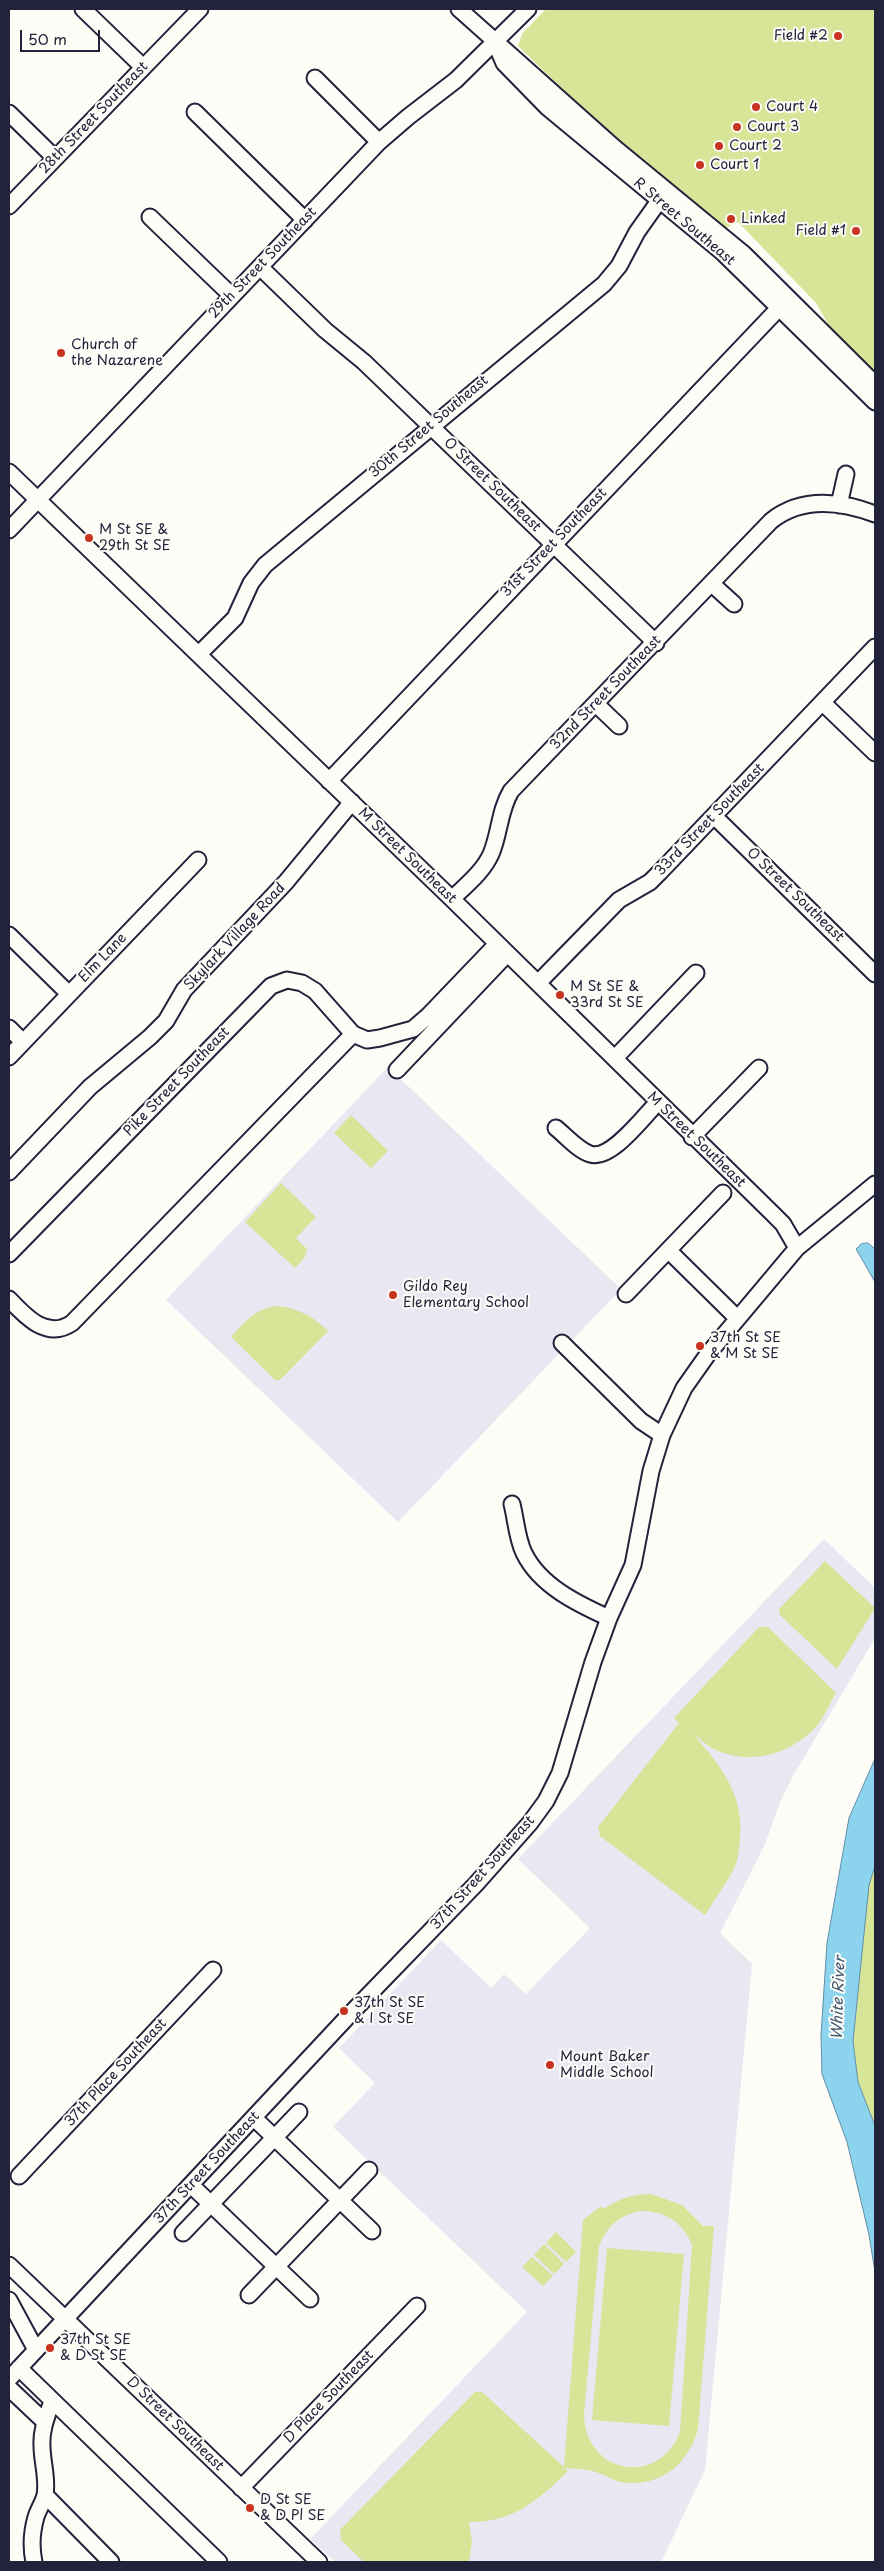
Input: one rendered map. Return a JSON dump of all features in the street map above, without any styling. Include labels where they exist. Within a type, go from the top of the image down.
[{"type":"street","points":[[83,9],[143,67]]},
{"type":"street","name":"28th Street Southeast","points":[[9,206],[200,9]]},
{"type":"street","name":"R Street Southeast","points":[[459,9],[615,148],[744,254],[875,384]]},
{"type":"street","name":"29th Street Southeast","points":[[9,530],[379,142],[449,86],[528,9]]},
{"type":"street","name":"R Street Southeast","points":[[495,42],[504,63],[548,108],[722,252],[875,402]]},
{"type":"street","points":[[315,78],[379,142]]},
{"type":"street","points":[[9,112],[55,158]]},
{"type":"street","points":[[195,112],[304,220]]},
{"type":"street","name":"30th Street Southeast","points":[[200,654],[235,618],[251,583],[264,565],[604,284],[619,266],[636,232],[659,201]]},
{"type":"street","points":[[150,217],[232,296]]},
{"type":"street","name":"O Street Southeast","points":[[260,267],[430,426],[656,643]]},
{"type":"street","name":"31st Street Southeast","points":[[329,781],[780,307]]},
{"type":"street","name":"M Street Southeast","points":[[9,472],[200,654],[538,983],[692,1137],[772,1213],[782,1224],[797,1248]]},
{"type":"street","points":[[846,474],[839,505],[875,514]]},
{"type":"street","name":"32nd Street Southeast","points":[[452,899],[485,865],[491,855],[502,812],[512,791],[771,521],[791,508],[812,502],[839,505]]},
{"type":"street","points":[[712,584],[734,604]]},
{"type":"street","name":"33rd Street Southeast","points":[[538,983],[619,900],[650,882],[715,817],[875,647]]},
{"type":"street","points":[[822,702],[875,753]]},
{"type":"street","points":[[596,704],[619,726]]},
{"type":"street","name":"Skylark Village Road","points":[[9,1172],[90,1087],[150,1037],[166,1021],[184,990],[286,882],[352,802]]},
{"type":"street","name":"O Street Southeast","points":[[715,817],[875,974]]},
{"type":"street","name":"Elm Lane","points":[[9,1057],[198,860]]},
{"type":"street","points":[[9,936],[69,994]]},
{"type":"street","points":[[9,1299],[45,1329],[60,1329],[72,1323],[353,1034],[367,1040],[413,1029],[502,949]]},
{"type":"street","points":[[397,1070],[502,949]]},
{"type":"street","points":[[614,1058],[696,973]]},
{"type":"street","name":"Pike Street Southeast","points":[[9,1254],[271,986],[288,980],[309,987],[353,1034]]},
{"type":"street","points":[[9,1028],[23,1042]]},
{"type":"street","points":[[692,1137],[759,1068]]},
{"type":"street","points":[[556,1128],[583,1150],[598,1155],[612,1150],[658,1102]]},
{"type":"street","name":"37th Street Southeast","points":[[14,2373],[523,1833],[546,1801],[560,1773],[580,1703],[609,1618],[632,1564],[652,1471],[662,1435],[695,1371],[737,1318],[797,1248],[875,1184]]},
{"type":"street","points":[[626,1294],[723,1193]]},
{"type":"street","points":[[668,1251],[737,1318]]},
{"type":"street","points":[[562,1343],[641,1421],[662,1435]]},
{"type":"street","points":[[512,1504],[519,1539],[524,1554],[532,1566],[559,1591],[609,1618]]},
{"type":"street","name":"37th Place Southeast","points":[[19,2176],[212,1970]]},
{"type":"street","points":[[183,2232],[299,2112]]},
{"type":"street","points":[[254,2118],[372,2231]]},
{"type":"street","points":[[249,2295],[368,2170]]},
{"type":"street","points":[[191,2185],[310,2299]]},
{"type":"street","name":"D Street Southeast","points":[[9,2265],[319,2562]]},
{"type":"street","points":[[9,2300],[36,2350]]},
{"type":"street","name":"D Place Southeast","points":[[242,2488],[417,2306]]},
{"type":"street","points":[[14,2373],[52,2401],[220,2562]]},
{"type":"street","points":[[9,2388],[45,2422]]},
{"type":"street","points":[[34,2562],[33,2532],[36,2518],[45,2496],[42,2446],[45,2422],[52,2401]]},
{"type":"street","points":[[45,2496],[111,2562]]},
{"type":"shaded area","name":"Gildo Rey Elementary School","points":[[388,1067],[621,1289],[398,1522],[166,1300]]},
{"type":"shaded area","name":"Mount Baker Middle School","points":[[824,1539],[875,1588],[875,1638],[793,1776],[781,1800],[765,1844],[720,1933],[752,1964],[705,2470],[661,2562],[335,2562],[310,2539],[527,2312],[333,2127],[375,2083],[339,2048],[441,1940],[491,1988],[504,1974],[526,1994],[590,1928],[518,1859]]},
{"type":"green space","points":[[546,9],[875,9],[875,372],[831,329],[816,303],[738,222],[726,228],[607,132],[518,46],[522,34]]},
{"type":"green space","points":[[351,1115],[388,1151],[371,1168],[334,1133]]},
{"type":"green space","points":[[281,1183],[316,1217],[296,1238],[307,1249],[305,1257],[295,1268],[245,1222]]},
{"type":"green space","points":[[273,1306],[289,1308],[303,1313],[316,1320],[328,1331],[280,1380],[275,1380],[231,1337],[250,1318],[260,1311]]},
{"type":"green space","points":[[825,1561],[875,1608],[837,1669],[780,1615],[779,1609]]},
{"type":"green space","points":[[759,1627],[768,1627],[836,1693],[814,1729],[791,1746],[779,1752],[752,1757],[738,1756],[712,1748],[693,1734],[714,1759],[730,1785],[736,1799],[741,1830],[736,1864],[725,1885],[705,1915],[600,1836],[598,1827],[679,1723],[674,1718]]},
{"type":"green space","points":[[875,1866],[875,2126],[858,2082],[853,2041],[869,1885]]},
{"type":"green space","points":[[651,2194],[682,2205],[703,2226],[714,2226],[698,2429],[688,2452],[673,2469],[664,2475],[641,2483],[624,2483],[595,2472],[565,2468],[568,2471],[557,2482],[524,2508],[499,2519],[469,2522],[472,2542],[469,2562],[364,2562],[341,2540],[340,2530],[475,2392],[482,2392],[564,2467],[583,2220],[600,2207],[605,2208],[622,2199]],"holes":[[[641,2211],[672,2219],[684,2230],[692,2245],[680,2432],[670,2450],[656,2461],[640,2467],[624,2467],[609,2461],[596,2450],[588,2434],[584,2414],[599,2246],[615,2222],[633,2213]]]},
{"type":"green space","points":[[556,2232],[576,2252],[566,2262],[546,2243]]},
{"type":"green space","points":[[544,2244],[564,2264],[554,2274],[534,2255]]},
{"type":"green space","points":[[607,2248],[684,2254],[669,2426],[592,2420]]},
{"type":"green space","points":[[532,2257],[553,2276],[543,2286],[522,2267]]},
{"type":"water","points":[[868,1243],[875,1249],[875,1282],[856,1249],[861,1244]]},
{"type":"water","name":"White River","points":[[875,1759],[875,1866],[869,1885],[853,2041],[858,2082],[875,2126],[875,2272],[869,2235],[847,2142],[822,2074],[821,2035],[827,1943],[849,1818]]},
{"type":"place","name":"Field #2","points":[[838,36]]},
{"type":"place","name":"Court 4","points":[[756,107]]},
{"type":"place","name":"Court 3","points":[[737,127]]},
{"type":"place","name":"Court 2","points":[[719,146]]},
{"type":"place","name":"Court 1","points":[[700,165]]},
{"type":"place","name":"Linked","points":[[731,219]]},
{"type":"place","name":"Field #1","points":[[856,231]]},
{"type":"place","name":"Church of the Nazarene","points":[[61,353]]},
{"type":"place","name":"M St SE & 29th St SE","points":[[89,538]]},
{"type":"place","name":"M St SE & 33rd St SE","points":[[560,995]]},
{"type":"place","name":"Gildo Rey Elementary School","points":[[393,1295]]},
{"type":"place","name":"37th St SE & M St SE","points":[[700,1346]]},
{"type":"place","name":"37th St SE & I St SE","points":[[344,2011]]},
{"type":"place","name":"Mount Baker Middle School","points":[[550,2065]]},
{"type":"place","name":"37th St SE & D St SE","points":[[50,2348]]},
{"type":"place","name":"D St SE & D Pl SE","points":[[250,2508]]}]
